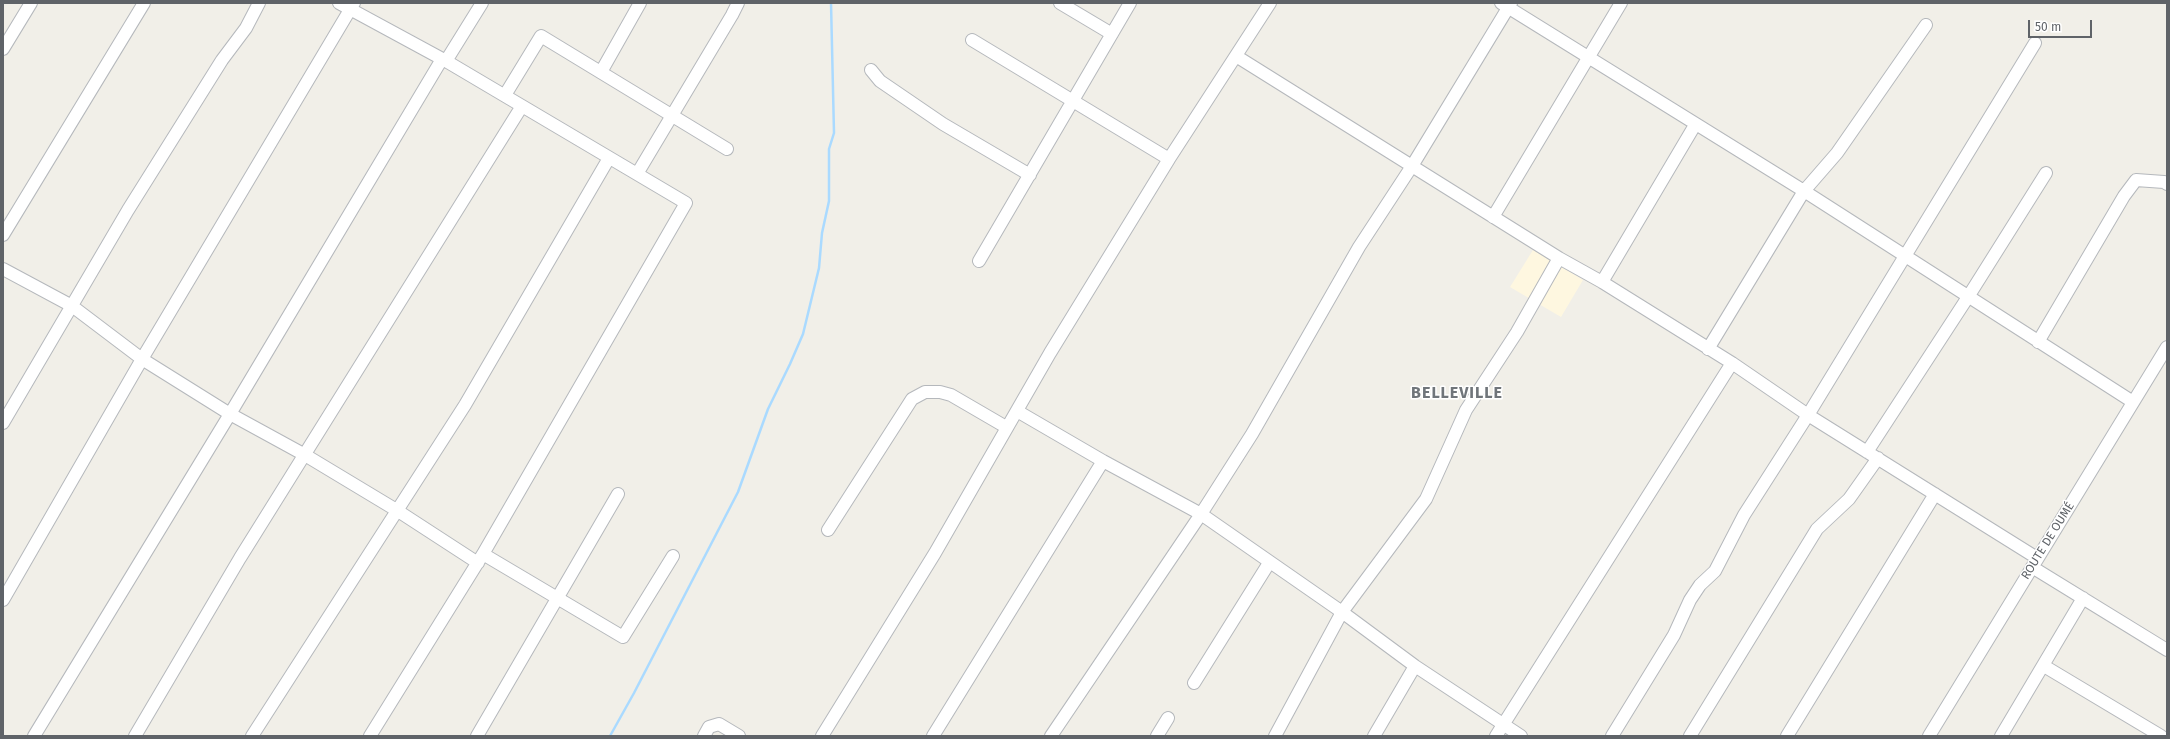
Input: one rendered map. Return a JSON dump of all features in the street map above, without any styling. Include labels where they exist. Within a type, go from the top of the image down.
[{"type":"street","points":[[3,49],[31,3]]},
{"type":"street","points":[[3,235],[144,3]]},
{"type":"street","points":[[3,423],[128,210],[222,60],[246,28],[259,3]]},
{"type":"street","points":[[339,3],[352,6],[686,203],[481,559],[370,736]]},
{"type":"street","points":[[34,736],[444,60],[482,3]]},
{"type":"street","points":[[601,72],[640,3]]},
{"type":"street","points":[[637,174],[738,3]]},
{"type":"street","points":[[1060,3],[1112,34]]},
{"type":"street","points":[[979,261],[1130,3]]},
{"type":"street","points":[[822,736],[935,553],[1006,427],[1169,159],[1270,3]]},
{"type":"street","points":[[1493,217],[1621,3]]},
{"type":"street","points":[[1051,736],[1201,514],[1296,360],[1359,247],[1412,166],[1506,4],[1588,57],[1804,191],[2133,402]]},
{"type":"street","points":[[3,600],[142,359],[352,6]]},
{"type":"street","points":[[1708,349],[1804,191],[1837,153],[1926,25]]},
{"type":"street","points":[[505,95],[541,36],[727,149]]},
{"type":"street","points":[[972,40],[1169,159]]},
{"type":"street","points":[[1612,736],[1674,635],[1690,600],[1700,585],[1715,571],[1744,515],[1808,415],[1906,256],[2035,42]]},
{"type":"street","points":[[1236,56],[1559,258],[1602,282],[1732,363],[1808,415],[1935,494],[2083,598],[2167,650]]},
{"type":"street","points":[[872,70],[880,81],[942,124],[1030,175]]},
{"type":"street","points":[[135,736],[232,572],[522,106]]},
{"type":"street","points":[[1602,282],[1696,124]]},
{"type":"street","points":[[252,736],[465,405],[609,158]]},
{"type":"street","points":[[1867,452],[1968,297],[2046,173]]},
{"type":"street","points":[[2038,342],[2124,196],[2136,180],[2164,182],[2167,184]]},
{"type":"street","points":[[1275,736],[1342,612],[1426,499],[1466,410],[1517,332],[1559,258]]},
{"type":"street","points":[[3,269],[72,306],[142,359],[230,414],[305,455],[481,559],[623,637],[673,556]]},
{"type":"street","name":"ROUTE DE OUMÉ","points":[[1929,736],[2166,350]]},
{"type":"street","points":[[1496,736],[1732,363]]},
{"type":"street","points":[[828,530],[912,399],[926,392],[940,392],[951,395],[1006,427]]},
{"type":"street","points":[[1016,411],[1103,461],[1201,514],[1269,563],[1342,612],[1415,666],[1521,736]]},
{"type":"street","points":[[1690,736],[1817,529],[1849,499],[1878,458]]},
{"type":"street","points":[[933,736],[1103,461]]},
{"type":"street","points":[[477,736],[618,494]]},
{"type":"street","points":[[1787,736],[1935,494]]},
{"type":"street","points":[[1194,683],[1269,563]]},
{"type":"street","points":[[2001,736],[2044,666],[2083,598]]},
{"type":"street","points":[[1374,736],[1415,666]]},
{"type":"street","points":[[2044,666],[2161,736]]},
{"type":"street","points":[[1157,736],[1168,718]]},
{"type":"street","points":[[704,736],[709,727],[719,724],[740,736]]},
{"type":"shaded area","points":[[1533,250],[1583,280],[1561,317],[1510,287]]},
{"type":"waterway","points":[[610,736],[634,693],[738,492],[768,409],[803,334],[819,268],[822,233],[829,201],[829,149],[834,133],[831,3]]},
{"type":"district","name":"BELLEVILLE","points":[[1457,394]]}]
